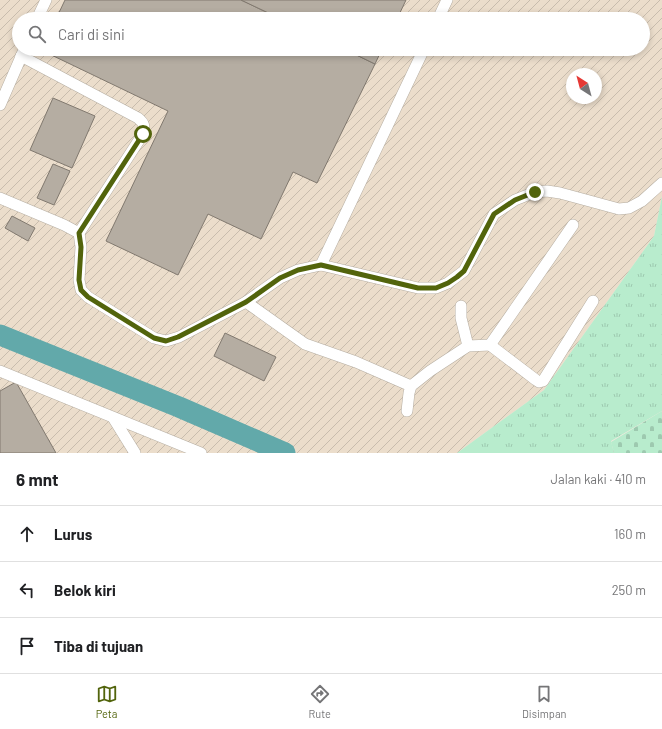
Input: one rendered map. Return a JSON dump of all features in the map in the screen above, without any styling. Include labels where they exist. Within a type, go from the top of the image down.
[{"type":"lane","points":[[40,12],[46,0]]},
{"type":"lane","points":[[441,12],[447,0]]},
{"type":"lane","points":[[0,105],[20,56]]},
{"type":"lane","points":[[29,56],[138,118],[142,121],[145,127],[143,134],[79,233],[81,247],[79,280],[81,290],[88,297],[154,338],[166,341],[178,337],[246,302],[280,278],[298,270],[321,265],[418,288],[436,288],[453,280],[464,271],[494,214],[515,200],[535,192],[547,191],[560,193],[619,209],[629,208],[642,201],[662,183]]},
{"type":"lane","points":[[321,265],[421,56]]},
{"type":"lane","points":[[0,198],[64,225],[79,233]]},
{"type":"lane","points":[[490,345],[573,225]]},
{"type":"lane","points":[[407,410],[411,386],[468,346],[490,345],[536,380],[539,382],[543,381],[593,301]]},
{"type":"lane","points":[[246,302],[306,344],[356,362],[411,386]]},
{"type":"lane","points":[[461,306],[461,318],[468,346]]},
{"type":"lane","points":[[0,371],[200,453]]},
{"type":"lane","points":[[114,419],[135,453]]},
{"type":"shaded area","points":[[0,0],[662,0],[662,196],[654,236],[544,390],[457,453],[0,453]]},
{"type":"green space","points":[[662,196],[662,411],[611,441],[614,453],[457,453],[544,390],[654,236]]},
{"type":"green space","points":[[662,411],[662,453],[614,453],[611,442]]},
{"type":"building","points":[[65,0],[241,0],[266,12],[59,12]]},
{"type":"building","points":[[241,0],[406,0],[400,12],[266,12]]},
{"type":"building","points":[[53,56],[358,56],[375,64],[317,183],[293,172],[261,239],[208,214],[178,275],[106,241],[168,111]]},
{"type":"building","points":[[358,56],[379,56],[375,64]]},
{"type":"building","points":[[53,98],[95,116],[72,168],[30,150]]},
{"type":"building","points":[[53,164],[70,171],[54,205],[37,198]]},
{"type":"building","points":[[12,216],[35,228],[28,241],[5,228]]},
{"type":"building","points":[[225,333],[276,357],[264,381],[214,356]]},
{"type":"building","points":[[16,382],[56,453],[0,453],[0,391]]},
{"type":"waterway","points":[[0,335],[179,407],[285,453]]},
{"type":"route","points":[[143,134],[79,233],[81,247],[79,280],[81,290],[88,297],[154,338],[166,341],[178,337],[246,302],[280,278],[298,270],[321,265],[418,288],[436,288],[448,283],[464,271],[494,214],[515,200],[535,192]]}]
